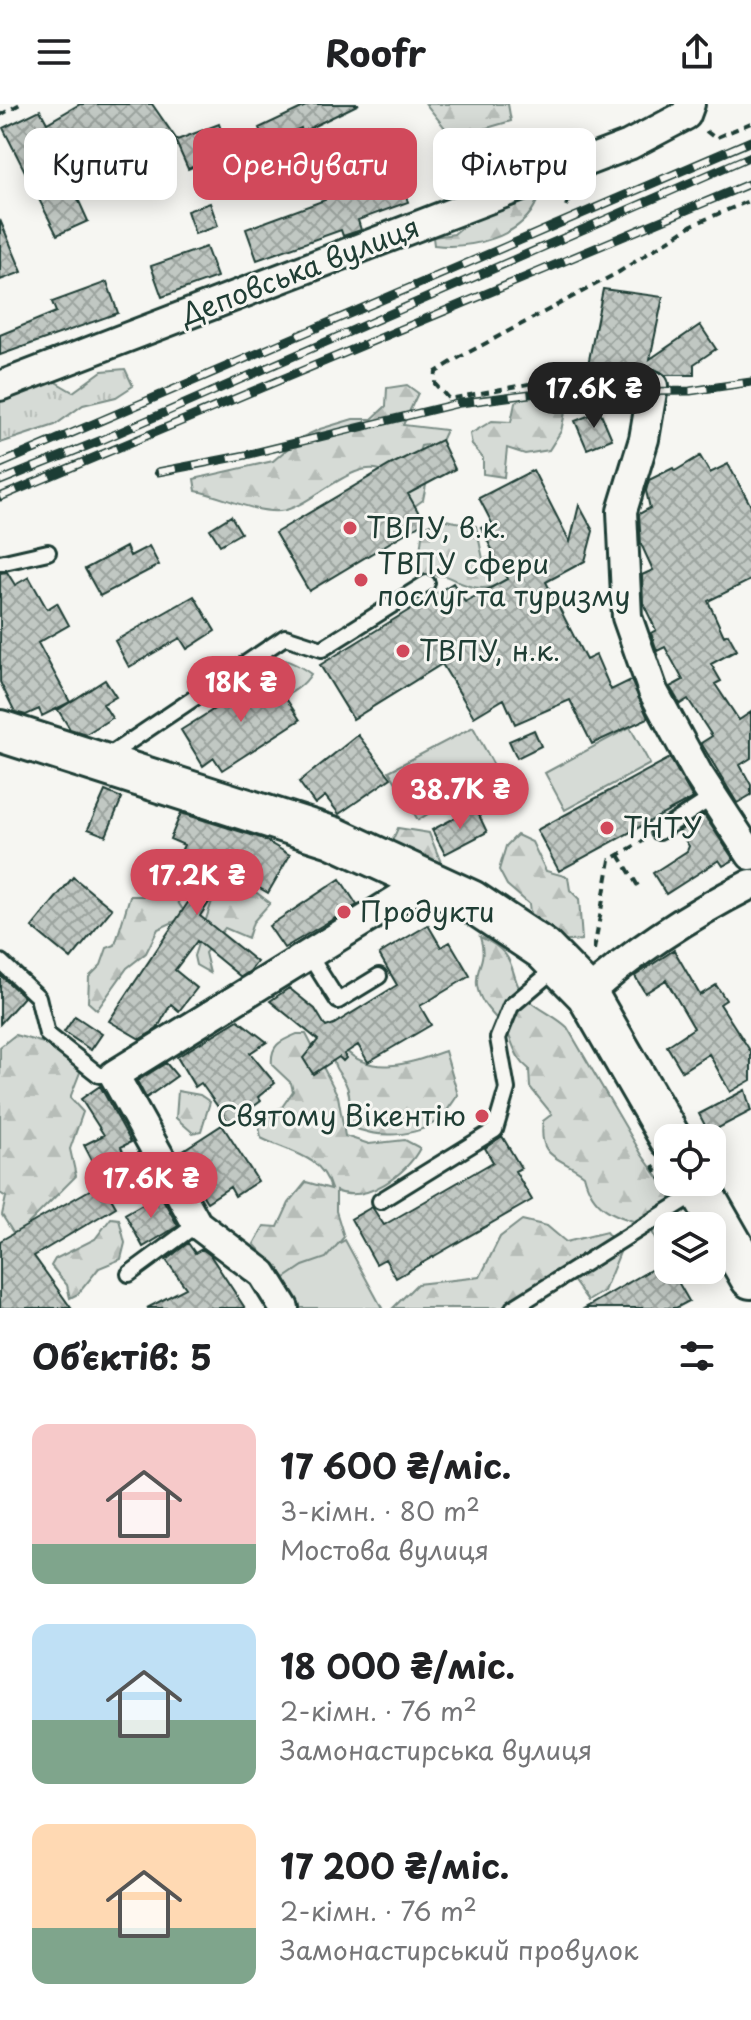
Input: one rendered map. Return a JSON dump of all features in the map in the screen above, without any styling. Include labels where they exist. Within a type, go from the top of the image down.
[{"type":"main road","points":[[0,731],[332,837],[421,876],[506,922],[543,949],[576,958],[587,994],[662,1124]]},
{"type":"main road","points":[[704,1196],[751,1278]]},
{"type":"street","name":"Деповська вулиця","points":[[0,386],[629,145],[688,110]]},
{"type":"street","points":[[653,386],[644,439],[622,511],[627,617],[653,691],[713,797],[751,855]]},
{"type":"street","points":[[284,1308],[263,1274],[197,1224],[114,1075],[410,892],[421,876]]},
{"type":"street","points":[[587,994],[611,972],[699,911],[751,884]]},
{"type":"lane","points":[[0,563],[48,552]]},
{"type":"lane","points":[[98,764],[215,681],[285,637],[322,649],[427,583]]},
{"type":"lane","points":[[659,832],[713,797]]},
{"type":"lane","points":[[309,955],[338,1001],[379,976]]},
{"type":"lane","points":[[380,1201],[495,1130],[507,1089],[498,1038],[511,1006],[576,958]]},
{"type":"lane","points":[[1,962],[38,997],[47,1034],[99,1075],[114,1075]]},
{"type":"lane","points":[[513,1308],[683,1196]]},
{"type":"lane","points":[[129,1274],[197,1224]]},
{"type":"path","points":[[0,115],[20,104]]},
{"type":"path","points":[[688,110],[715,138],[751,123]]},
{"type":"path","points":[[653,386],[623,379],[544,381],[449,399],[435,384],[436,372],[460,357],[619,272],[692,225],[751,200]]},
{"type":"path","points":[[576,958],[610,860],[659,832]]},
{"type":"path","points":[[619,855],[638,886]]},
{"type":"green space","points":[[426,104],[508,104],[511,121],[487,128],[445,128]]},
{"type":"green space","points":[[513,200],[537,201],[520,224],[493,238],[463,245],[434,245],[433,237],[454,234],[467,223]]},
{"type":"green space","points":[[125,369],[133,386],[116,397],[83,405],[55,425],[0,443],[0,397],[52,380],[73,392],[102,371]]},
{"type":"green space","points":[[407,385],[418,393],[403,425],[446,430],[440,443],[421,446],[414,466],[426,485],[423,500],[412,508],[390,476],[374,469],[347,476],[292,508],[280,511],[259,509],[196,491],[194,479],[273,461],[300,438],[320,429],[353,419],[372,419],[386,406],[387,388]]},
{"type":"green space","points":[[530,393],[551,398],[566,408],[561,431],[549,450],[525,454],[507,448],[504,477],[483,474],[483,458],[472,445],[470,434],[492,421],[511,422],[515,403]]},
{"type":"green space","points":[[441,519],[476,526],[483,559],[552,548],[514,578],[493,587],[469,586],[444,576],[421,576],[418,569],[423,527]]},
{"type":"green space","points":[[247,655],[281,659],[311,674],[294,691],[282,697],[219,714],[211,709],[202,692],[214,669]]},
{"type":"green space","points":[[473,727],[497,771],[418,820],[389,771]]},
{"type":"green space","points":[[630,727],[650,764],[565,810],[545,773]]},
{"type":"green space","points":[[398,828],[429,833],[442,865],[434,870],[393,850],[393,839]]},
{"type":"green space","points":[[517,835],[532,842],[546,871],[568,877],[570,890],[579,899],[582,940],[557,942],[531,922],[529,904],[507,885],[499,870],[506,846]]},
{"type":"green space","points":[[236,855],[229,872],[270,903],[253,922],[248,938],[225,928],[205,953],[210,973],[196,965],[194,956],[216,889]]},
{"type":"green space","points":[[130,896],[174,896],[183,910],[180,919],[158,929],[146,953],[127,968],[97,1010],[88,1002],[89,977],[101,965],[107,948],[115,945]]},
{"type":"green space","points":[[480,937],[503,952],[522,993],[567,1027],[654,1172],[654,1196],[671,1196],[675,1201],[678,1212],[654,1212],[654,1236],[650,1226],[617,1215],[600,1205],[593,1197],[584,1175],[547,1150],[542,1133],[543,1121],[552,1114],[530,1087],[529,1069],[478,991]]},
{"type":"green space","points":[[297,1034],[306,1034],[338,1096],[345,1136],[369,1144],[405,1140],[420,1148],[406,1168],[384,1184],[360,1193],[336,1191],[336,1211],[344,1237],[326,1258],[303,1266],[285,1278],[254,1244],[264,1226],[278,1227],[289,1203],[306,1182],[331,1189],[320,1168],[312,1161],[261,1138],[258,1120],[282,1107],[293,1091],[291,1083],[272,1065],[273,1053],[281,1042]]},
{"type":"green space","points":[[15,1035],[80,1053],[84,1062],[70,1098],[83,1112],[70,1149],[76,1176],[28,1224],[26,1243],[17,1239],[2,1215],[6,1197],[0,1193],[0,1047]]},
{"type":"green space","points":[[343,1048],[366,1063],[379,1065],[405,1063],[445,1051],[458,1095],[441,1118],[418,1130],[384,1134],[352,1127],[347,1088],[333,1058],[333,1053]]},
{"type":"green space","points":[[178,1091],[200,1095],[210,1102],[201,1131],[193,1133],[176,1118]]},
{"type":"green space","points":[[111,1218],[119,1219],[125,1243],[121,1259],[99,1268],[78,1294],[70,1298],[67,1285],[51,1266],[55,1259],[95,1239]]},
{"type":"green space","points":[[522,1220],[547,1226],[566,1242],[606,1232],[621,1250],[604,1291],[588,1301],[568,1273],[554,1272],[508,1308],[393,1308],[417,1284],[480,1277],[500,1237]]},
{"type":"green space","points":[[345,1240],[382,1308],[293,1308],[276,1277]]},
{"type":"building","points":[[80,104],[152,104],[169,128],[24,128],[24,170],[3,128],[40,110],[47,123]]},
{"type":"building","points":[[310,104],[359,104],[310,128],[259,128]]},
{"type":"building","points":[[193,134],[193,167],[188,169],[177,140]]},
{"type":"building","points":[[39,200],[78,200],[88,221],[57,235]]},
{"type":"building","points":[[325,200],[408,202],[358,220],[361,230],[343,236],[341,230],[257,260],[246,229]]},
{"type":"building","points":[[210,203],[218,226],[195,234],[187,211]]},
{"type":"building","points":[[0,220],[22,272],[0,280]]},
{"type":"building","points":[[206,247],[217,277],[162,297],[151,266]]},
{"type":"building","points":[[107,282],[118,313],[0,355],[0,335],[56,312],[52,302]]},
{"type":"building","points":[[603,289],[663,297],[650,359],[700,325],[716,349],[694,364],[694,375],[665,375],[655,369],[627,375],[588,365]]},
{"type":"building","points":[[600,411],[612,439],[587,449],[575,421]]},
{"type":"building","name":"ТВПУ, в.к.","points":[[441,440],[455,469],[408,494],[424,522],[309,591],[275,533],[390,465]]},
{"type":"building","points":[[700,456],[710,473],[728,464],[751,506],[751,580],[708,601],[724,636],[728,634],[737,650],[711,664],[721,681],[715,684],[739,720],[751,712],[751,758],[740,765],[751,785],[751,795],[737,803],[701,743],[712,736],[688,699],[680,704],[670,687],[683,680],[665,647],[657,651],[651,633],[656,630],[643,603],[642,575],[653,570],[641,544],[639,514],[650,508],[646,491],[649,480],[673,468],[675,471]]},
{"type":"building","points":[[533,470],[570,542],[579,505],[593,531],[585,561],[546,582],[586,660],[596,655],[611,690],[631,680],[648,718],[592,744],[570,700],[515,724],[504,699],[474,717],[442,664],[353,719],[320,665],[453,583],[465,602],[507,579],[481,528],[492,523],[479,498]]},
{"type":"building","points":[[231,516],[241,533],[220,545],[210,529]]},
{"type":"building","points":[[149,546],[159,565],[100,596],[85,569],[126,547],[130,556]]},
{"type":"building","points":[[7,572],[15,585],[29,577],[47,609],[57,603],[69,625],[38,643],[70,702],[42,716],[39,709],[26,715],[15,712],[0,682],[0,573]]},
{"type":"building","points":[[194,596],[215,631],[187,649],[180,638],[129,667],[115,641]]},
{"type":"building","points":[[270,674],[300,720],[222,770],[214,758],[203,766],[181,730]]},
{"type":"building","points":[[105,680],[116,697],[103,704],[112,718],[86,734],[70,729],[58,710]]},
{"type":"building","points":[[534,730],[541,746],[517,758],[509,741]]},
{"type":"building","points":[[358,735],[391,778],[339,814],[325,796],[315,804],[299,782]]},
{"type":"building","points":[[670,758],[693,798],[559,871],[537,830]]},
{"type":"building","points":[[505,768],[519,791],[485,811],[471,788]]},
{"type":"building","points":[[105,791],[122,798],[106,836],[88,829]]},
{"type":"building","points":[[475,807],[487,832],[445,854],[432,830]]},
{"type":"building","points":[[181,813],[261,838],[290,855],[268,893],[230,871],[200,916],[257,962],[250,971],[241,977],[197,941],[175,970],[197,988],[179,1011],[171,1004],[157,1029],[140,1039],[109,1021],[191,898],[165,885],[184,845],[170,839]]},
{"type":"building","points":[[704,815],[734,860],[723,866],[719,860],[666,894],[653,873],[687,851],[689,846],[679,831]]},
{"type":"building","points":[[73,877],[112,909],[71,959],[32,927]]},
{"type":"building","points":[[340,879],[357,905],[284,948],[269,926]]},
{"type":"building","points":[[428,925],[441,947],[450,942],[470,976],[420,1006],[431,1025],[368,1062],[358,1045],[344,1054],[346,1058],[343,1061],[339,1057],[313,1074],[303,1058],[318,1040],[270,1001],[289,988],[315,1009],[326,1027],[334,1024],[397,985],[379,954]]},
{"type":"building","points":[[674,950],[700,995],[716,985],[726,1000],[720,1004],[751,1052],[751,1080],[730,1092],[709,1054],[682,1071],[667,1046],[694,1028],[666,980],[645,993],[635,976]]},
{"type":"building","points":[[0,975],[24,997],[0,1024]]},
{"type":"building","points":[[75,1016],[102,1034],[91,1050],[64,1032]]},
{"type":"building","points":[[238,1020],[267,1042],[250,1053],[275,1083],[258,1097],[261,1101],[230,1124],[201,1083],[195,1087],[177,1057]]},
{"type":"building","points":[[166,1063],[177,1076],[146,1098],[137,1081]]},
{"type":"building","points":[[100,1086],[131,1142],[121,1147],[124,1154],[96,1168],[84,1145],[104,1135],[81,1099]]},
{"type":"building","points":[[745,1090],[751,1111],[726,1124],[704,1124],[699,1114]]},
{"type":"building","points":[[222,1125],[258,1181],[235,1196],[230,1187],[207,1202],[177,1154]]},
{"type":"building","points":[[502,1136],[521,1168],[515,1171],[532,1200],[396,1278],[385,1259],[376,1264],[351,1219],[372,1207],[384,1225],[493,1162],[485,1148]]},
{"type":"building","points":[[102,1183],[116,1207],[34,1256],[71,1308],[0,1308],[0,1241]]},
{"type":"building","points":[[160,1194],[178,1226],[143,1247],[125,1214]]},
{"type":"building","points":[[188,1243],[195,1253],[202,1249],[210,1255],[245,1308],[147,1308],[186,1288],[166,1260]]},
{"type":"building","points":[[654,1268],[654,1284],[679,1284],[689,1301],[676,1308],[585,1308]]},
{"type":"railway","points":[[0,464],[751,141]]},
{"type":"railway","points":[[0,481],[102,440],[751,156]]},
{"type":"railway","points":[[0,497],[751,183]]},
{"type":"railway","points":[[158,472],[246,455],[460,403],[537,393],[690,391],[751,382]]},
{"type":"place","name":"ТВПУ, в.к.","points":[[350,528]]},
{"type":"place","name":"ТВПУ сфери послуг та туризму","points":[[361,580]]},
{"type":"place","name":"ТВПУ, н.к.","points":[[403,651]]},
{"type":"place","name":"ТНТУ","points":[[607,828]]},
{"type":"place","name":"Продукти","points":[[344,912]]},
{"type":"place","name":"Святому Вікентію","points":[[482,1116]]}]
